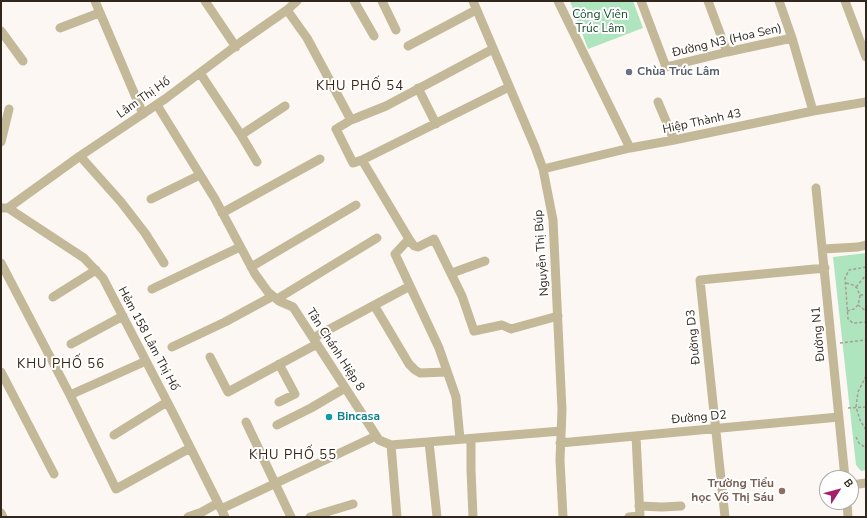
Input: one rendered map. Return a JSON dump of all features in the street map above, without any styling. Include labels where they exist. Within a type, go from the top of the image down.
[{"type":"street","points":[[95,1],[143,114]]},
{"type":"street","points":[[205,1],[236,47]]},
{"type":"street","name":"Lâm Thị Hố","points":[[5,208],[143,114],[288,10],[297,1]]},
{"type":"street","points":[[354,1],[374,36]]},
{"type":"street","points":[[382,1],[396,30]]},
{"type":"street","name":"Nguyễn Thị Búp","points":[[472,1],[536,147],[543,169],[553,220],[562,410],[560,443],[563,517]]},
{"type":"street","points":[[558,1],[630,148]]},
{"type":"street","name":"Đường N3 (Hoa Sen)","points":[[641,1],[666,67],[792,38]]},
{"type":"street","points":[[708,1],[727,52]]},
{"type":"street","points":[[778,1],[792,38],[813,111]]},
{"type":"street","points":[[845,1],[866,57]]},
{"type":"street","points":[[288,10],[307,38],[351,120]]},
{"type":"street","points":[[408,46],[476,10]]},
{"type":"street","points":[[60,28],[99,13]]},
{"type":"street","points":[[1,31],[23,61]]},
{"type":"street","points":[[493,49],[386,106],[351,120],[336,129],[353,163],[436,124],[509,87]]},
{"type":"street","points":[[200,73],[257,162]]},
{"type":"street","points":[[418,88],[436,124]]},
{"type":"street","points":[[658,102],[674,140]]},
{"type":"street","name":"Hiệp Thành 43","points":[[543,169],[630,148],[813,111],[866,102]]},
{"type":"street","name":"Tân Chánh Hiệp 8","points":[[157,104],[200,175],[251,267],[268,292],[275,298],[293,307],[376,436],[379,440],[391,445]]},
{"type":"street","points":[[241,135],[285,106]]},
{"type":"street","points":[[1,142],[9,109]]},
{"type":"street","points":[[80,156],[145,233],[164,263]]},
{"type":"street","points":[[222,214],[320,159]]},
{"type":"street","points":[[362,160],[414,246],[418,247],[434,239],[468,308],[474,331],[502,325],[511,329],[558,316]]},
{"type":"street","points":[[151,199],[200,175]]},
{"type":"street","name":"Đường N1","points":[[816,188],[825,268],[843,470]]},
{"type":"street","points":[[251,267],[356,205]]},
{"type":"street","name":"Hẻm 158 Lâm Thị Hố","points":[[5,208],[84,258],[103,278],[221,509]]},
{"type":"street","points":[[172,347],[275,298],[377,238]]},
{"type":"street","points":[[409,239],[395,254],[438,348],[456,397],[460,439]]},
{"type":"street","points":[[823,249],[858,247],[866,245]]},
{"type":"street","points":[[152,289],[240,247]]},
{"type":"street","points":[[452,273],[485,262]]},
{"type":"street","points":[[1,263],[70,395],[116,489],[190,448]]},
{"type":"street","name":"Đường D3","points":[[725,517],[700,280],[825,268]]},
{"type":"street","points":[[53,297],[96,270]]},
{"type":"street","points":[[210,357],[228,392],[279,364],[374,305],[410,286]]},
{"type":"street","points":[[374,305],[409,364],[415,370],[420,373],[447,372]]},
{"type":"street","points":[[71,344],[123,316]]},
{"type":"street","points":[[70,395],[146,361]]},
{"type":"street","points":[[279,364],[295,394],[279,402]]},
{"type":"street","points":[[1,372],[54,474]]},
{"type":"street","points":[[277,425],[311,408],[345,388]]},
{"type":"street","points":[[114,436],[167,402]]},
{"type":"street","name":"Đường D2","points":[[560,443],[716,428],[839,413]]},
{"type":"street","points":[[246,422],[276,483],[290,517]]},
{"type":"street","points":[[397,517],[391,445],[561,431]]},
{"type":"street","points":[[188,517],[202,512],[221,509],[376,436]]},
{"type":"street","points":[[636,436],[640,513]]},
{"type":"street","points":[[471,439],[473,517]]},
{"type":"street","points":[[429,442],[437,517]]},
{"type":"street","points":[[310,517],[353,504]]},
{"type":"street","points":[[629,517],[662,507],[681,506]]},
{"type":"street","points":[[1,513],[3,517]]},
{"type":"path","points":[[866,267],[849,270],[845,275],[848,319],[853,323],[866,322]]},
{"type":"path","points":[[856,287],[866,275]]},
{"type":"path","points":[[845,283],[849,283],[856,287],[860,295],[858,305],[854,309],[847,311]]},
{"type":"path","points":[[860,295],[866,295]]},
{"type":"path","points":[[858,305],[866,311]]},
{"type":"path","points":[[832,344],[866,340]]},
{"type":"path","points":[[866,376],[858,392],[856,408],[860,420],[866,430]]},
{"type":"path","points":[[839,413],[866,407]]},
{"type":"path","points":[[856,437],[859,443],[866,448]]},
{"type":"green space","name":"Công Viên Trúc Lâm","points":[[570,1],[633,1],[643,28],[588,49]]},
{"type":"green space","points":[[866,253],[866,470],[861,471],[856,465],[833,257]]},
{"type":"place","name":"Chùa Trúc Lâm","points":[[629,72]]},
{"type":"place","name":"Bincasa","points":[[329,417]]},
{"type":"place","name":"Trường Tiểu học Võ Thị Sáu","points":[[782,491]]},
{"type":"district","name":"KHU PHỐ 54","points":[[360,87]]},
{"type":"district","name":"KHU PHỐ 56","points":[[61,365]]},
{"type":"district","name":"KHU PHỐ 55","points":[[293,456]]}]
